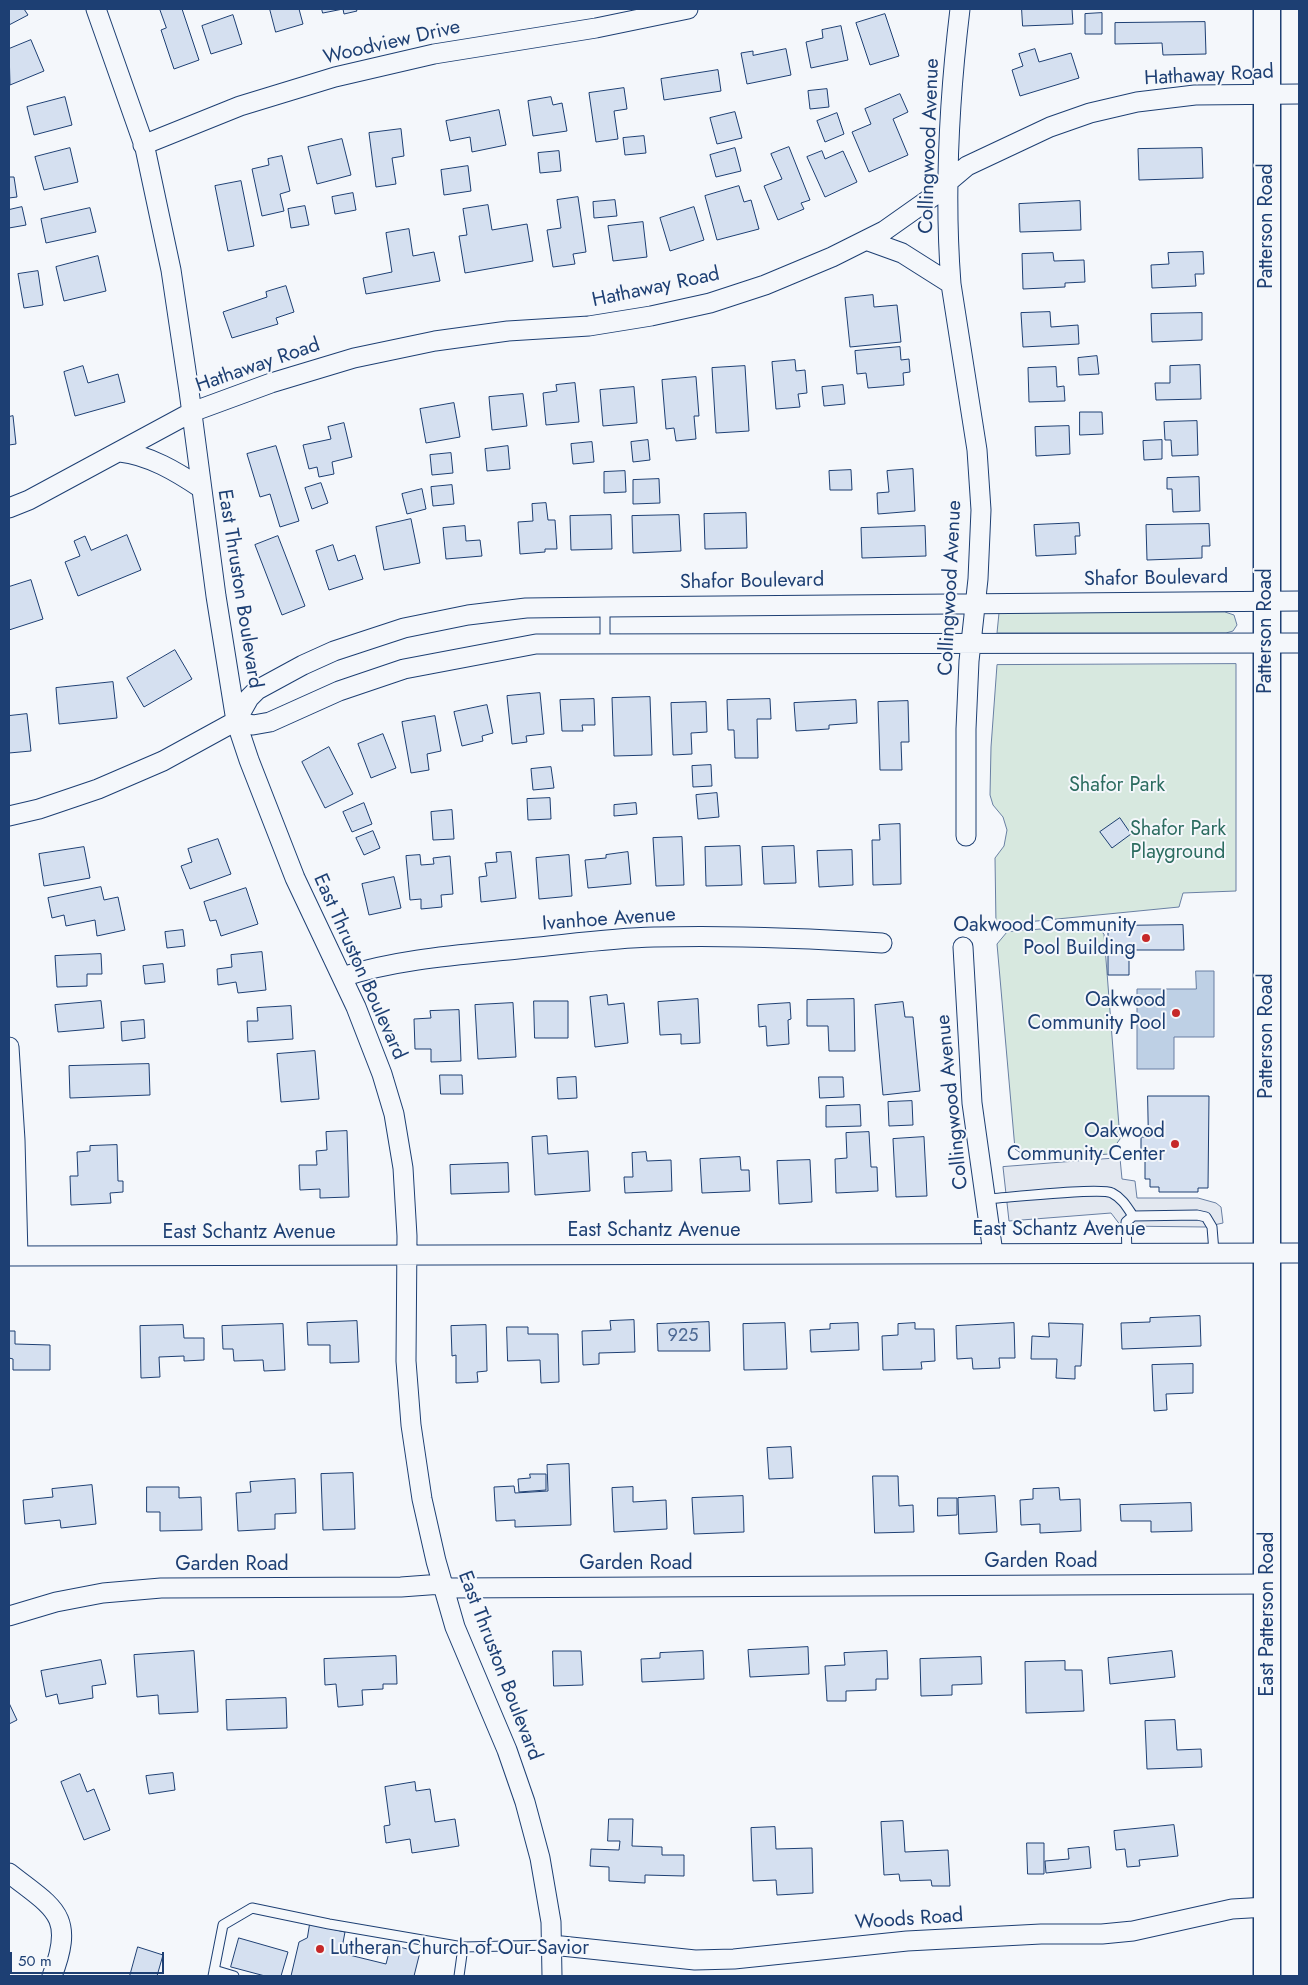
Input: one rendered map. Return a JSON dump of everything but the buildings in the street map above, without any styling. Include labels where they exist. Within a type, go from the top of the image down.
[{"type":"main road","name":"Patterson Road","points":[[1267,9],[1266,643],[1268,1252]]},
{"type":"main road","name":"East Patterson Road","points":[[1267,1976],[1268,1252]]},
{"type":"street","name":"East Thruston Boulevard","points":[[96,9],[143,145],[171,270],[216,596],[236,721],[295,878],[356,1006],[379,1065],[394,1114],[402,1168],[407,1236],[406,1361],[411,1425],[422,1499],[442,1584],[461,1642],[507,1750],[526,1802],[540,1858],[551,1922],[552,1976]]},
{"type":"street","name":"Woodview Drive","points":[[143,145],[240,106],[335,77],[434,54],[596,28],[688,9]]},
{"type":"street","name":"Collingwood Avenue","points":[[960,9],[952,87],[948,182],[948,248],[951,284],[978,467],[980,519],[978,579],[970,642],[966,729],[966,836]]},
{"type":"street","name":"Hathaway Road","points":[[9,508],[29,500],[120,452],[166,424],[192,412],[271,383],[354,358],[435,341],[508,332],[589,326],[651,316],[710,303],[764,285],[884,231],[935,195],[967,166],[1050,127],[1090,113],[1137,102],[1195,94],[1299,94]]},
{"type":"street","name":"Collingwood Avenue","points":[[866,240],[902,252],[951,284]]},
{"type":"street","points":[[120,452],[130,453],[158,464],[201,488]]},
{"type":"street","name":"Shafor Boulevard","points":[[236,721],[249,698],[257,690],[271,681],[334,651],[404,628],[468,615],[526,608],[1299,601]]},
{"type":"street","points":[[9,816],[39,809],[98,789],[163,761],[236,721],[253,724],[270,722],[339,691],[404,669],[536,644],[1299,643]]},
{"type":"street","name":"Ivanhoe Avenue","points":[[342,977],[365,970],[449,956],[652,937],[815,938],[882,943]]},
{"type":"street","name":"Collingwood Avenue","points":[[962,947],[972,1103],[993,1253]]},
{"type":"street","points":[[9,1048],[15,1140],[13,1256]]},
{"type":"street","name":"East Schantz Avenue","points":[[13,1256],[1299,1253]]},
{"type":"street","name":"Garden Road","points":[[9,1616],[56,1602],[103,1593],[161,1588],[401,1587],[442,1584],[449,1588],[1268,1584]]},
{"type":"street","points":[[9,1873],[54,1909],[60,1920],[62,1932],[59,1958],[52,1976]]},
{"type":"street","name":"Woods Road","points":[[552,1945],[695,1960],[734,1959],[907,1941],[1041,1934],[1110,1934],[1133,1931],[1232,1909],[1267,1906]]},
{"type":"lane","points":[[604,607],[605,644]]},
{"type":"lane","points":[[986,1200],[1093,1191],[1111,1192],[1122,1201],[1133,1216]]},
{"type":"lane","points":[[1127,1253],[1126,1222],[1133,1216],[1197,1215],[1206,1217],[1212,1228],[1214,1252]]},
{"type":"lane","points":[[234,1976],[214,1973],[223,1926],[252,1908],[328,1924],[463,1948],[552,1945]]},
{"type":"lane","points":[[459,1976],[463,1948]]},
{"type":"green space","points":[[1225,612],[1234,615],[1237,625],[1233,631],[1226,633],[997,633],[999,613]]},
{"type":"green space","name":"Shafor Park","points":[[1236,664],[1236,891],[1183,893],[1179,907],[996,925],[995,858],[1004,846],[1007,830],[1003,817],[993,805],[990,795],[991,747],[997,665]]},
{"type":"green space","points":[[1094,925],[1104,934],[1120,1139],[1109,1154],[1031,1160],[1015,1149],[997,944],[1007,932]]},
{"type":"shaded area","points":[[1120,1158],[1122,1179],[1135,1181],[1137,1198],[1198,1198],[1216,1203],[1221,1207],[1223,1223],[1205,1227],[1121,1226],[1111,1213],[1009,1221],[1003,1167]]},
{"type":"water","name":"Oakwood Community Pool","points":[[1196,971],[1214,971],[1214,1037],[1174,1037],[1174,1069],[1137,1069],[1137,989],[1196,989]]},
{"type":"place","name":"Oakwood Community Pool Building","points":[[1146,938]]},
{"type":"place","name":"Oakwood Community Pool","points":[[1176,1013]]},
{"type":"place","name":"Oakwood Community Center","points":[[1175,1144]]},
{"type":"place","name":"Lutheran Church of Our Savior","points":[[320,1949]]},
{"type":"park label","name":"Shafor Park Playground","points":[[1178,842]]}]
